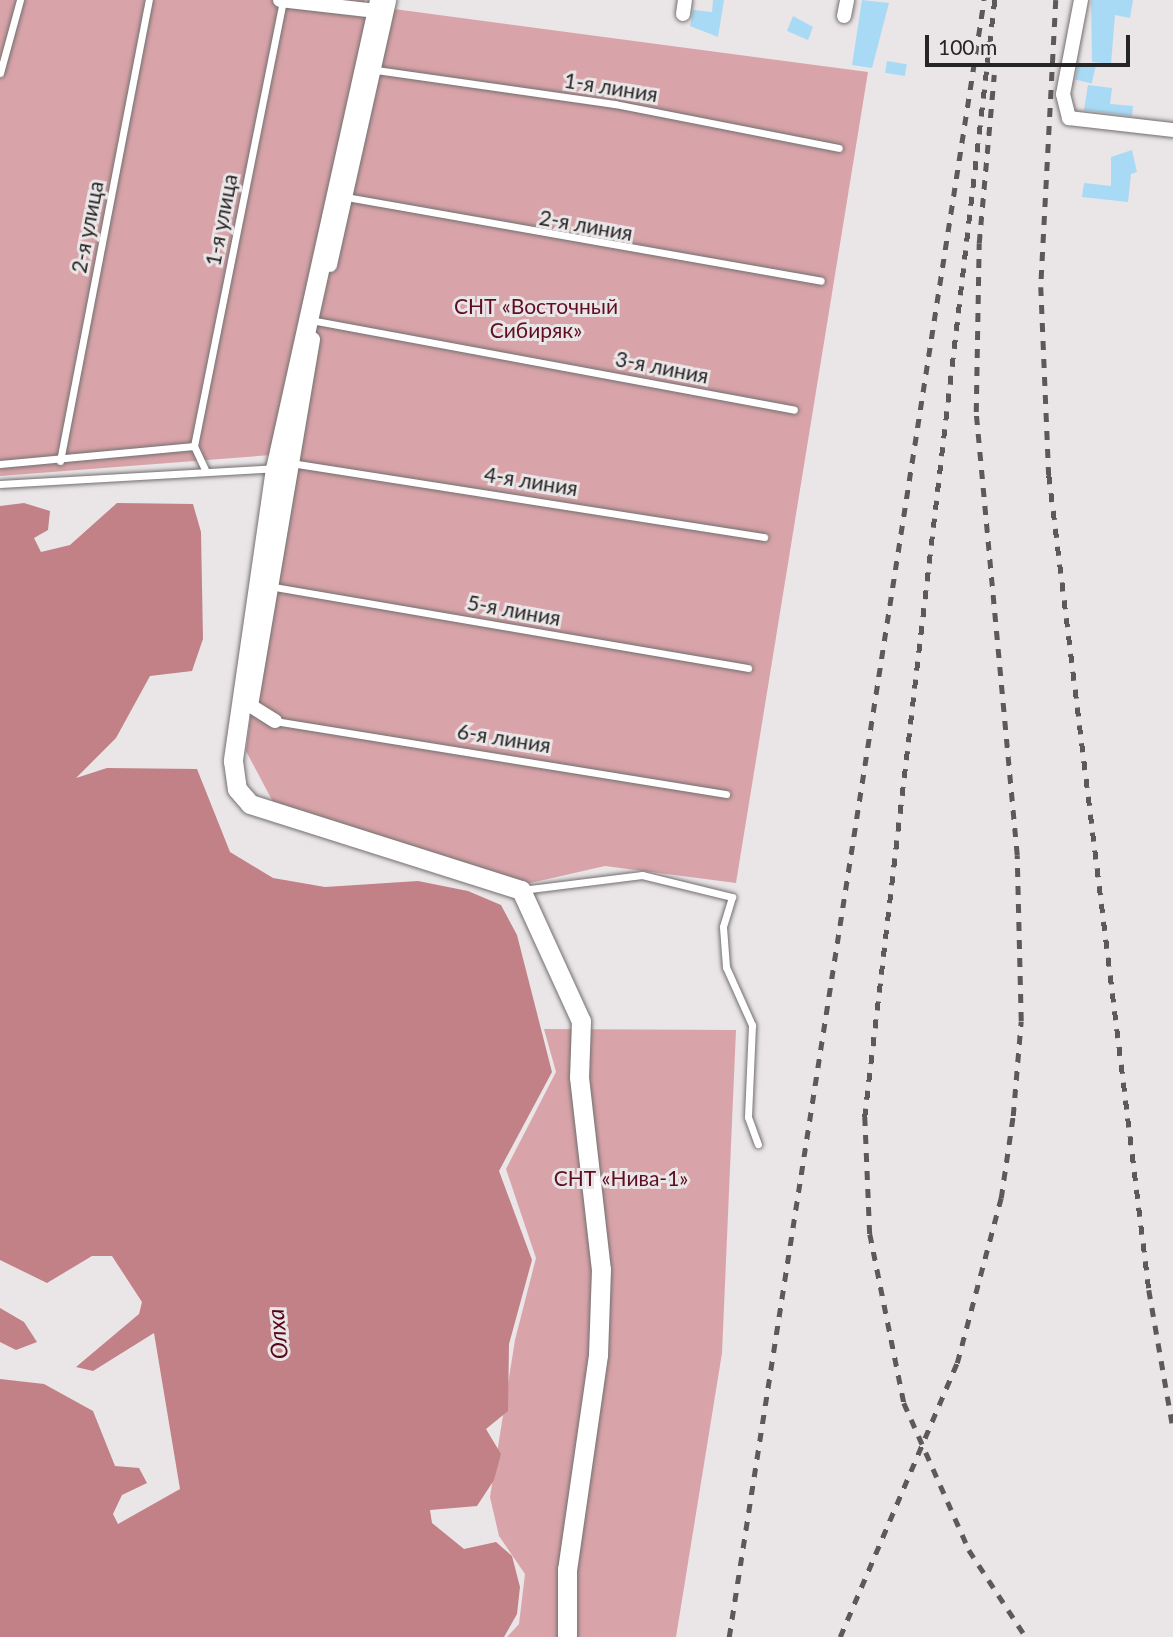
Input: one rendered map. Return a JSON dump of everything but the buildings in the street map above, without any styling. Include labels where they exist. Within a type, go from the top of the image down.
[{"type":"street","points":[[282,0],[381,4]]},
{"type":"street","points":[[844,16],[847,0]]},
{"type":"street","points":[[1081,0],[1063,94],[1069,118],[1173,131]]},
{"type":"street","points":[[275,721],[251,706],[274,587],[283,465],[376,70],[381,4]]},
{"type":"street","points":[[381,4],[283,465],[233,761],[237,789],[276,815],[521,890],[581,1020],[579,1077],[601,1269],[598,1355],[568,1569],[567,1637]]},
{"type":"lane","points":[[0,72],[20,0]]},
{"type":"lane","name":"2-я улица","points":[[60,461],[149,0]]},
{"type":"lane","name":"1-я улица","points":[[194,446],[282,0]]},
{"type":"lane","name":"1-я линия","points":[[376,70],[615,104],[839,148]]},
{"type":"lane","name":"2-я линия","points":[[346,197],[580,243],[821,281]]},
{"type":"lane","name":"3-я линия","points":[[316,321],[794,410]]},
{"type":"lane","points":[[0,464],[60,461],[194,446],[205,470]]},
{"type":"lane","name":"4-я линия","points":[[0,484],[283,465],[764,537]]},
{"type":"lane","name":"5-я линия","points":[[274,587],[748,667]]},
{"type":"lane","name":"6-я линия","points":[[275,721],[726,794]]},
{"type":"lane","points":[[521,890],[642,875],[732,897],[723,927],[726,967],[752,1025],[748,1117],[758,1144]]},
{"type":"green space","name":"СНТ «Восточный Сибиряк»","points":[[0,0],[365,0],[364,5],[868,72],[736,883],[605,866],[526,884],[273,802],[246,751],[284,454],[0,476]]},
{"type":"green space","name":"СНТ «Нива-1»","points":[[544,1029],[736,1030],[722,1353],[676,1637],[507,1637],[519,1624],[525,1574],[499,1536],[490,1497],[515,1340],[536,1258],[506,1169],[556,1072]]},
{"type":"water","name":"Олха","points":[[24,503],[50,511],[48,530],[34,538],[41,552],[70,545],[117,503],[193,504],[201,532],[203,639],[192,671],[150,676],[116,738],[76,778],[107,768],[197,769],[230,852],[273,878],[325,887],[418,881],[468,891],[501,905],[517,935],[552,1072],[499,1171],[532,1260],[509,1344],[508,1411],[486,1429],[501,1454],[494,1480],[477,1506],[430,1510],[432,1523],[464,1549],[496,1542],[512,1556],[520,1587],[517,1614],[504,1637],[0,1637],[0,1379],[44,1384],[93,1411],[115,1466],[139,1468],[147,1483],[122,1495],[113,1514],[118,1524],[180,1489],[154,1333],[93,1371],[76,1367],[139,1314],[142,1302],[112,1256],[92,1256],[47,1283],[0,1260],[0,506]]},
{"type":"water","points":[[0,1308],[24,1322],[37,1342],[16,1350],[0,1342]]},
{"type":"railway","points":[[729,1637],[984,0]]},
{"type":"railway","points":[[995,0],[865,1117],[870,1234],[904,1403],[969,1550],[1026,1637]]},
{"type":"railway","points":[[1056,0],[1041,287],[1049,475],[1149,1290],[1173,1428]]},
{"type":"railway","points":[[840,1637],[957,1363],[1001,1198],[1013,1116],[1021,1021],[1017,855],[976,412],[979,243],[994,75]]}]
